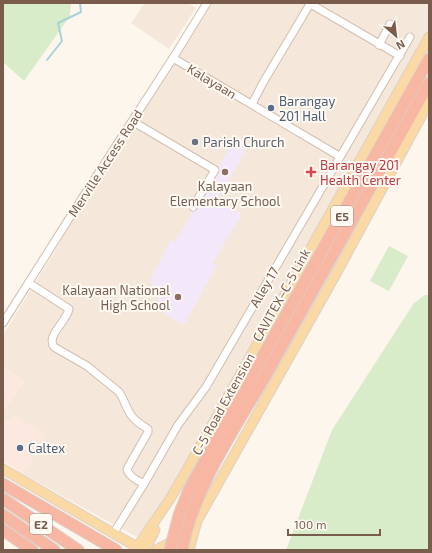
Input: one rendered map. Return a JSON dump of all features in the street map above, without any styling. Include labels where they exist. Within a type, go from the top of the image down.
[{"type":"highway","name":"CAVITEX–C-5 Link","points":[[163,549],[190,490],[254,372],[429,59]]},
{"type":"highway","name":"CAVITEX–C-5 Link","points":[[182,550],[191,516],[204,485],[429,83]]},
{"type":"highway","points":[[3,484],[116,550]]},
{"type":"highway","name":"E2","points":[[3,499],[78,550]]},
{"type":"highway","name":"E2","points":[[3,515],[54,550]]},
{"type":"highway","points":[[3,530],[32,550]]},
{"type":"main road","name":"C-5 Road Extension","points":[[170,499],[429,37]]},
{"type":"main road","points":[[157,526],[158,538],[163,549],[186,533],[197,521],[336,274],[429,102]]},
{"type":"main road","points":[[3,469],[141,549]]},
{"type":"main road","points":[[141,549],[157,526],[170,499]]},
{"type":"main road","points":[[141,549],[170,499]]},
{"type":"main road","points":[[189,550],[197,521]]},
{"type":"street","name":"Merville Access Road","points":[[3,324],[207,3]]},
{"type":"street","points":[[252,104],[309,3],[400,56]]},
{"type":"street","points":[[379,45],[390,24]]},
{"type":"street","name":"Alley 17","points":[[113,534],[178,425],[206,387],[339,156],[410,37]]},
{"type":"street","name":"Kalayaan","points":[[173,58],[339,156]]},
{"type":"street","points":[[132,121],[214,169],[215,171],[193,207]]},
{"type":"street","points":[[29,283],[68,309],[63,322],[51,338],[54,347],[87,366],[119,392],[130,414],[140,424],[148,429],[148,432],[127,469],[128,473],[132,477],[144,484]]},
{"type":"shaded area","points":[[145,3],[188,3],[196,8],[169,49],[131,23]]},
{"type":"shaded area","points":[[213,3],[429,3],[429,28],[166,498],[137,537],[23,474],[45,435],[15,416],[3,423],[3,413],[24,381],[3,368],[3,335],[83,205]]},
{"type":"shaded area","points":[[236,137],[249,144],[218,200],[242,215],[212,263],[217,265],[184,325],[164,314],[150,280],[171,240],[175,242]]},
{"type":"shaded area","points":[[3,368],[24,381],[3,413]]},
{"type":"shaded area","name":"Caltex","points":[[15,416],[46,435],[23,474],[3,461],[3,423]]},
{"type":"green space","points":[[3,3],[71,3],[70,16],[24,81],[3,62]]},
{"type":"green space","points":[[389,246],[408,256],[389,291],[370,281]]},
{"type":"green space","points":[[425,295],[429,295],[429,550],[286,550],[332,430],[414,303]]},
{"type":"waterway","points":[[47,60],[62,41],[58,23],[81,12],[80,3]]},
{"type":"place","name":"Barangay 201 Hall","points":[[271,108]]},
{"type":"place","name":"Parish Church","points":[[195,142]]},
{"type":"place","name":"Kalayaan Elementary School","points":[[225,172]]},
{"type":"place","name":"Barangay 201 Health Center","points":[[311,172]]},
{"type":"place","name":"Kalayaan National High School","points":[[178,297]]},
{"type":"place","name":"Caltex","points":[[20,448]]}]
